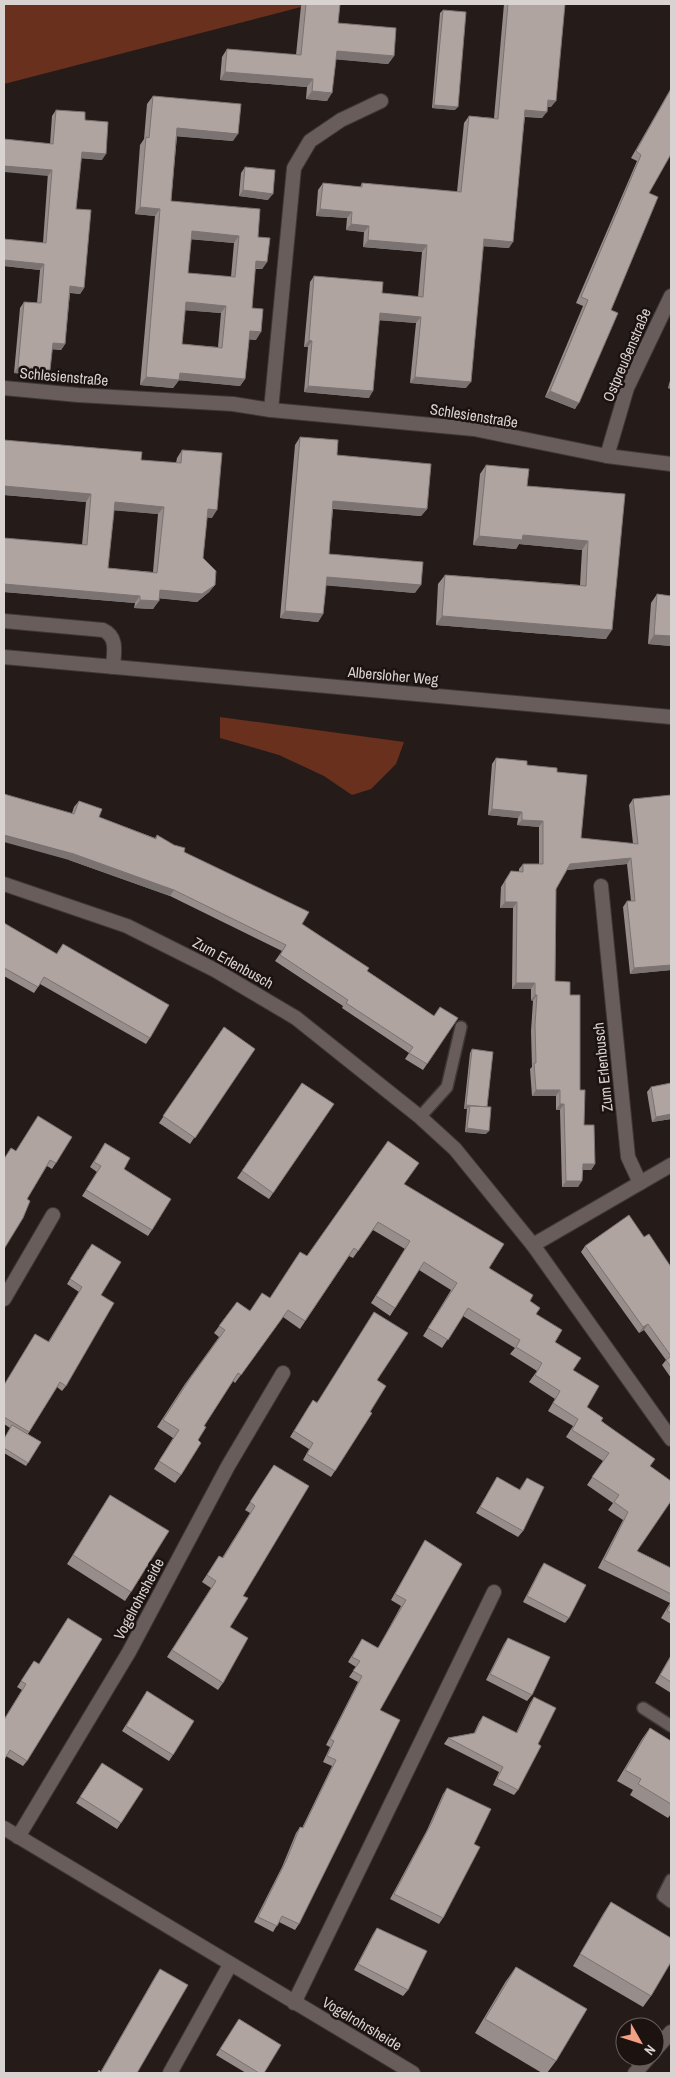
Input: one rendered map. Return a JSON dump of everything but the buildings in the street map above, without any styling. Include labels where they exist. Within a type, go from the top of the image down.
[{"type":"street","points":[[271,410],[294,168],[310,141],[341,120],[380,101]]},
{"type":"street","name":"Ostpreußenstraße","points":[[607,456],[627,388],[671,296]]},
{"type":"street","name":"Schlesienstraße","points":[[4,388],[78,395],[233,404],[271,410],[474,429],[607,456],[671,464]]},
{"type":"street","points":[[4,621],[103,630],[110,635],[115,643],[113,667]]},
{"type":"street","name":"Albersloher Weg","points":[[4,657],[671,717]]},
{"type":"street","name":"Zum Erlenbusch","points":[[4,884],[127,926],[215,970],[296,1018],[420,1118],[455,1149],[533,1245],[671,1439]]},
{"type":"street","name":"Zum Erlenbusch","points":[[601,886],[628,1157],[640,1183]]},
{"type":"street","points":[[533,1245],[671,1165]]},
{"type":"street","points":[[4,1299],[53,1216]]},
{"type":"street","name":"Vogelrohrsheide","points":[[18,1837],[129,1652],[228,1466],[283,1373]]},
{"type":"street","points":[[294,2003],[494,1592]]},
{"type":"street","name":"Vogelrohrsheide","points":[[4,1828],[413,2073]]},
{"type":"street","points":[[170,2073],[230,1965]]},
{"type":"lane","points":[[420,1118],[447,1087],[461,1027]]},
{"type":"lane","points":[[643,1708],[671,1726]]},
{"type":"lane","points":[[671,1880],[663,1896],[671,1902]]},
{"type":"shaded area","points":[[4,4],[305,4],[301,7],[4,84]]},
{"type":"shaded area","points":[[220,717],[404,742],[396,764],[371,789],[352,795],[324,776],[279,755],[220,738]]}]
